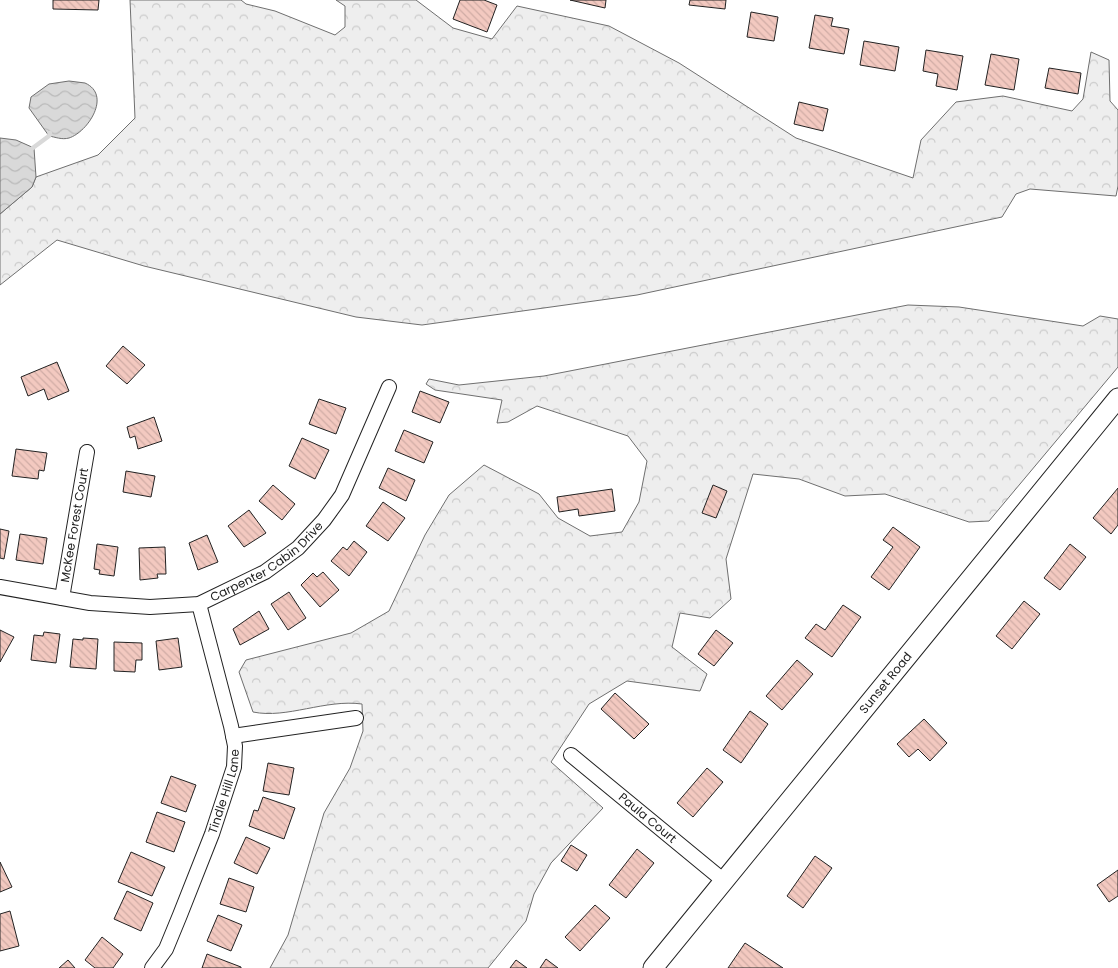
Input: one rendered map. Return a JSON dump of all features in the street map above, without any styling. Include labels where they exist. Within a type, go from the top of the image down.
[{"type":"main road","name":"Sunset Road","points":[[653,968],[1118,398]]},
{"type":"street","name":"Carpenter Cabin Drive","points":[[0,587],[124,606],[199,604],[265,572],[298,548],[324,520],[342,495],[389,387]]},
{"type":"street","name":"McKee Forest Court","points":[[62,598],[87,452]]},
{"type":"street","name":"Tindle Hill Lane","points":[[152,968],[166,949],[180,916],[225,797],[234,767],[235,746],[233,736],[199,604]]},
{"type":"street","points":[[233,736],[356,718]]},
{"type":"street","name":"Paula Court","points":[[572,755],[724,881]]},
{"type":"green space","points":[[130,0],[241,0],[246,4],[275,11],[335,35],[345,27],[345,6],[336,0],[416,0],[453,28],[492,39],[517,6],[609,26],[679,63],[796,138],[913,178],[921,140],[956,102],[1003,96],[1072,111],[1083,99],[1091,52],[1109,60],[1110,101],[1118,110],[1118,186],[1116,196],[1030,189],[1016,194],[1002,217],[637,295],[422,325],[356,317],[144,266],[57,240],[0,285],[0,214],[32,187],[36,177],[98,155],[135,118]]},
{"type":"green space","points":[[908,305],[959,307],[1083,326],[1100,316],[1118,319],[1118,367],[989,521],[969,522],[885,494],[845,496],[799,479],[753,474],[726,559],[731,599],[710,618],[680,613],[672,647],[707,674],[700,691],[627,681],[589,704],[551,762],[603,808],[551,863],[534,894],[526,921],[488,968],[270,968],[288,935],[324,813],[350,768],[363,731],[362,704],[334,704],[279,713],[253,712],[239,672],[246,660],[351,633],[389,611],[425,535],[449,495],[484,465],[539,494],[558,518],[590,536],[622,532],[639,502],[647,461],[628,436],[537,406],[508,422],[497,423],[502,400],[435,390],[426,384],[429,379],[459,385],[544,376]]},
{"type":"water","points":[[69,81],[85,83],[93,89],[97,96],[97,104],[90,121],[83,129],[69,138],[61,139],[49,136],[29,108],[31,97],[49,84]]},
{"type":"water","points":[[0,138],[16,140],[34,148],[36,177],[32,187],[0,214]]},
{"type":"building","points":[[53,0],[99,0],[98,10],[53,9]]},
{"type":"building","points":[[460,0],[484,0],[497,5],[487,32],[453,19]]},
{"type":"building","points":[[570,0],[606,0],[605,8]]},
{"type":"building","points":[[690,0],[726,0],[725,9],[689,5]]},
{"type":"building","points":[[751,12],[778,17],[774,41],[747,37]]},
{"type":"building","points":[[815,15],[833,18],[831,26],[849,29],[844,54],[809,48]]},
{"type":"building","points":[[864,41],[899,47],[895,71],[860,65]]},
{"type":"building","points":[[926,50],[963,56],[957,90],[936,86],[938,74],[923,71]]},
{"type":"building","points":[[991,54],[1019,59],[1014,90],[985,85]]},
{"type":"building","points":[[1049,68],[1081,73],[1078,94],[1045,88]]},
{"type":"building","points":[[799,102],[828,109],[823,131],[794,124]]},
{"type":"building","points":[[123,346],[145,365],[127,384],[106,366]]},
{"type":"building","points":[[57,362],[69,391],[48,400],[44,389],[28,396],[21,377]]},
{"type":"building","points":[[420,391],[449,402],[440,423],[412,412]]},
{"type":"building","points":[[319,399],[346,408],[336,434],[309,424]]},
{"type":"building","points":[[154,417],[162,441],[138,449],[135,436],[130,438],[127,427]]},
{"type":"building","points":[[404,430],[433,442],[424,463],[395,451]]},
{"type":"building","points":[[302,438],[329,450],[315,479],[289,466]]},
{"type":"building","points":[[16,449],[47,453],[44,471],[39,470],[38,479],[12,476]]},
{"type":"building","points":[[388,468],[415,480],[406,501],[379,488]]},
{"type":"building","points":[[126,471],[155,476],[151,497],[123,492]]},
{"type":"building","points":[[273,485],[295,504],[282,520],[259,501]]},
{"type":"building","points":[[713,485],[727,491],[716,518],[702,513]]},
{"type":"building","points":[[1118,488],[1118,525],[1111,534],[1093,518]]},
{"type":"building","points":[[612,489],[615,511],[579,516],[578,509],[559,512],[557,497]]},
{"type":"building","points":[[383,502],[405,518],[388,541],[366,526]]},
{"type":"building","points":[[249,510],[266,533],[244,547],[228,526]]},
{"type":"building","points":[[893,527],[920,547],[889,590],[871,577],[893,547],[883,540]]},
{"type":"building","points":[[0,529],[9,531],[4,559],[0,558]]},
{"type":"building","points":[[20,534],[47,538],[43,564],[16,560]]},
{"type":"building","points":[[207,535],[218,562],[198,570],[189,543]]},
{"type":"building","points":[[354,541],[367,552],[349,576],[331,561],[343,547],[347,550]]},
{"type":"building","points":[[97,544],[118,547],[114,576],[99,574],[100,570],[94,569]]},
{"type":"building","points":[[1070,544],[1086,557],[1060,590],[1044,578]]},
{"type":"building","points":[[165,547],[166,574],[157,574],[158,578],[140,580],[139,548]]},
{"type":"building","points":[[323,572],[339,590],[320,607],[301,585],[313,573],[317,577]]},
{"type":"building","points":[[289,592],[306,618],[288,630],[271,604]]},
{"type":"building","points":[[1024,601],[1040,614],[1012,649],[996,636]]},
{"type":"building","points":[[843,605],[861,617],[832,657],[805,638],[816,624],[825,630]]},
{"type":"building","points":[[259,611],[269,629],[240,645],[233,629]]},
{"type":"building","points":[[0,630],[14,637],[0,662]]},
{"type":"building","points":[[716,630],[733,643],[714,666],[698,654]]},
{"type":"building","points":[[44,632],[60,634],[56,663],[31,660],[34,635],[43,636]]},
{"type":"building","points":[[83,638],[98,639],[96,669],[70,667],[73,639],[83,640]]},
{"type":"building","points":[[178,638],[182,667],[159,670],[156,641]]},
{"type":"building","points":[[114,642],[142,643],[142,660],[136,660],[135,672],[114,671]]},
{"type":"building","points":[[797,660],[813,674],[782,710],[766,696]]},
{"type":"building","points":[[615,693],[649,724],[634,739],[601,709]]},
{"type":"building","points":[[750,711],[768,724],[741,763],[723,750]]},
{"type":"building","points":[[924,719],[947,743],[930,761],[918,749],[909,757],[897,744]]},
{"type":"building","points":[[268,763],[294,768],[289,795],[263,791]]},
{"type":"building","points":[[707,768],[723,782],[693,817],[677,803]]},
{"type":"building","points":[[171,776],[196,785],[186,812],[161,803]]},
{"type":"building","points":[[263,797],[295,808],[284,839],[249,826],[254,810],[258,811]]},
{"type":"building","points":[[157,812],[185,822],[174,852],[146,842]]},
{"type":"building","points":[[246,837],[270,848],[257,874],[234,863]]},
{"type":"building","points":[[571,845],[587,855],[577,871],[561,861]]},
{"type":"building","points":[[637,849],[654,863],[626,898],[609,885]]},
{"type":"building","points":[[131,852],[165,867],[152,896],[118,882]]},
{"type":"building","points":[[815,856],[832,868],[803,908],[787,896]]},
{"type":"building","points":[[0,862],[12,887],[0,892]]},
{"type":"building","points":[[1118,870],[1118,896],[1109,902],[1097,885]]},
{"type":"building","points":[[229,878],[254,887],[246,912],[220,904]]},
{"type":"building","points":[[127,891],[153,903],[141,931],[114,919]]},
{"type":"building","points":[[595,905],[610,918],[580,951],[565,937]]},
{"type":"building","points":[[10,911],[19,946],[0,951],[0,914]]},
{"type":"building","points":[[218,915],[242,925],[231,951],[207,941]]},
{"type":"building","points":[[102,937],[123,954],[113,968],[95,968],[85,960]]},
{"type":"building","points":[[745,943],[783,968],[728,968]]},
{"type":"building","points":[[207,954],[241,967],[241,968],[202,968]]},
{"type":"building","points":[[546,959],[558,968],[540,968]]},
{"type":"building","points":[[68,960],[75,968],[59,968]]},
{"type":"building","points":[[516,960],[527,968],[510,968]]},
{"type":"waterway","points":[[30,150],[49,136],[50,133]]}]
